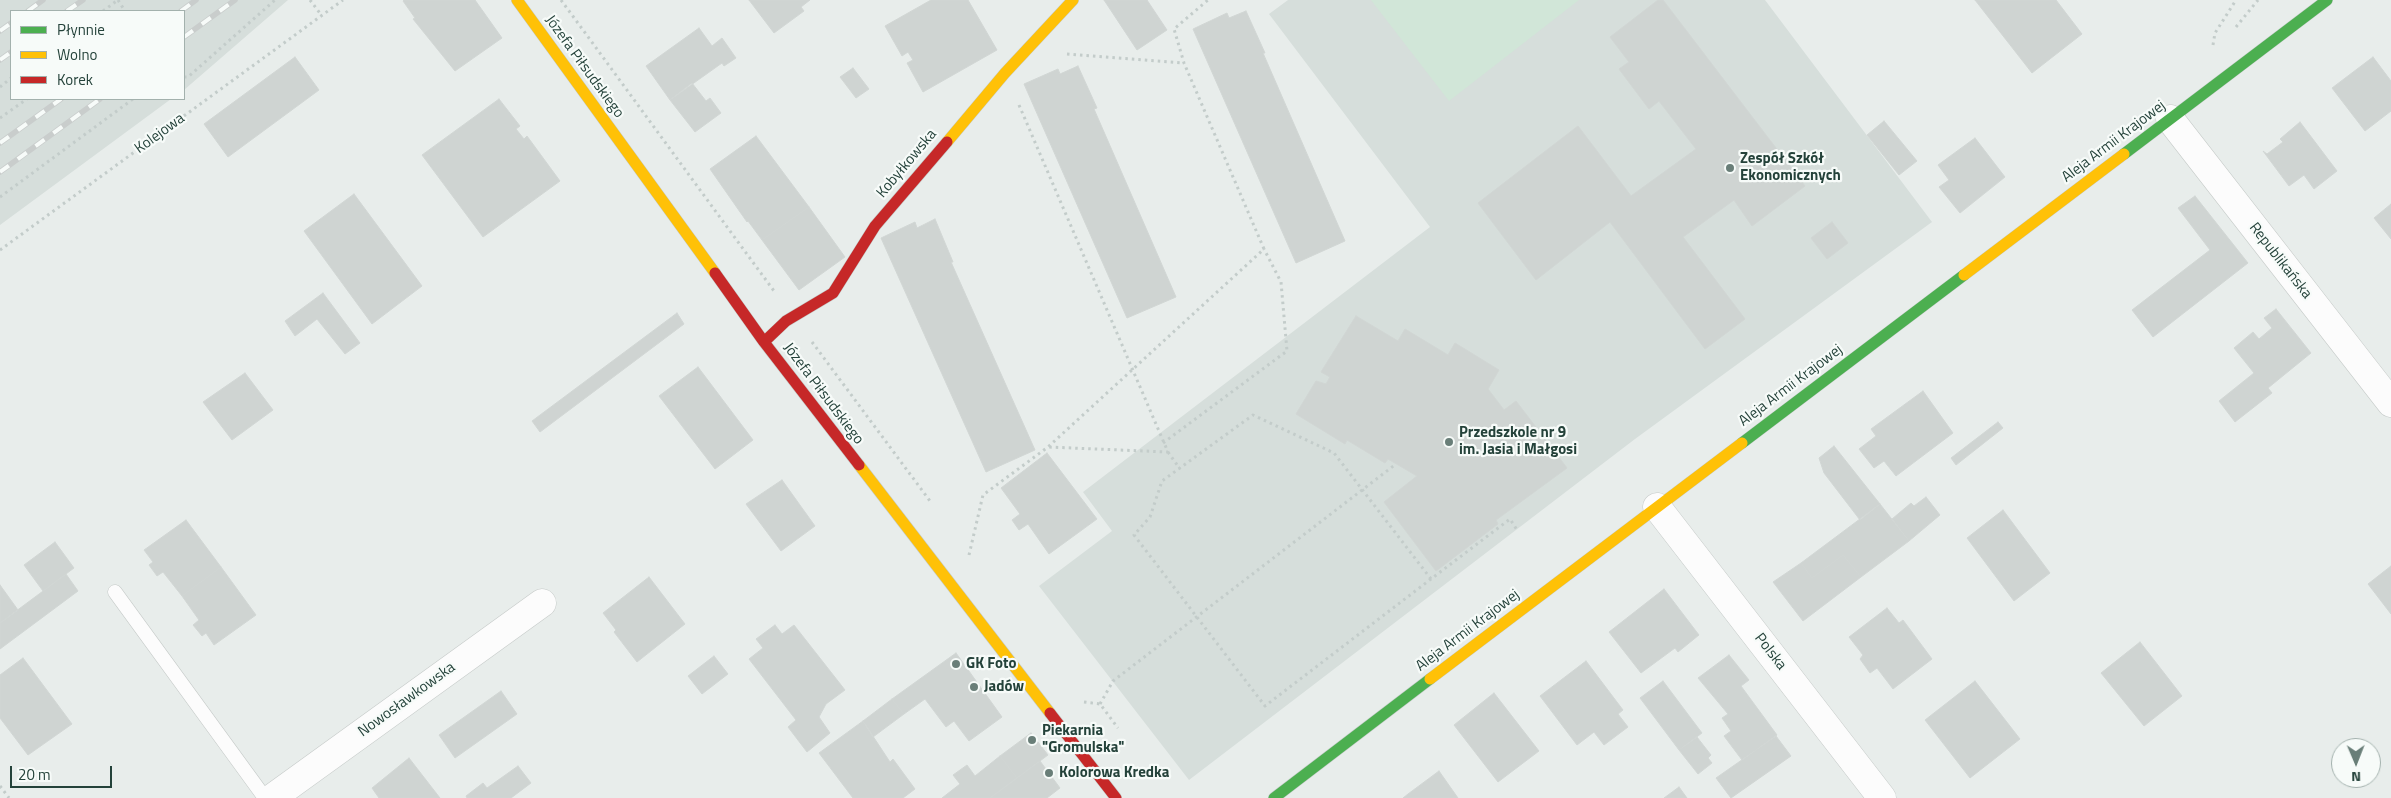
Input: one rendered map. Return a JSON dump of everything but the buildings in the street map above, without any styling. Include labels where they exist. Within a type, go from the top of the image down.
[{"type":"street","name":"Józefa Piłsudskiego","points":[[517,0],[764,342],[1116,798]]},
{"type":"street","name":"Kobyłkowska","points":[[764,342],[793,317],[834,293],[875,226],[1024,51],[1073,0]]},
{"type":"street","name":"Aleja Armii Krajowej","points":[[1274,798],[2326,0]]},
{"type":"street","name":"Republikańska","points":[[2170,119],[2391,403]]},
{"type":"street","name":"Polska","points":[[1657,507],[1882,798]]},
{"type":"street","name":"Nowosławkowska","points":[[272,798],[542,603]]},
{"type":"lane","points":[[115,592],[265,798]]},
{"type":"path","points":[[104,10],[118,0]]},
{"type":"path","points":[[185,78],[275,0]]},
{"type":"path","points":[[310,0],[322,16]]},
{"type":"path","name":"Kolejowa","points":[[0,250],[343,0]]},
{"type":"path","points":[[562,0],[935,508]]},
{"type":"path","points":[[1163,442],[1287,351],[1281,282],[1264,249],[1184,63],[1174,29],[1208,0]]},
{"type":"path","points":[[2213,48],[2214,33],[2236,0]]},
{"type":"path","points":[[1024,51],[1184,63]]},
{"type":"path","points":[[1005,73],[1163,442],[1180,469]]},
{"type":"path","points":[[0,87],[10,79]]},
{"type":"path","points":[[0,118],[26,100]]},
{"type":"path","points":[[0,197],[133,100]]},
{"type":"path","points":[[968,555],[983,495],[1048,447],[1264,249]]},
{"type":"path","points":[[1431,579],[1334,453],[1253,415],[1162,482],[1150,517],[1134,535],[1265,706],[1510,520],[1517,530]]},
{"type":"path","points":[[1048,447],[1168,452]]},
{"type":"path","points":[[1100,704],[1113,681],[1396,464]]},
{"type":"path","points":[[963,547],[974,562]]},
{"type":"path","points":[[1080,702],[1100,704],[1118,728]]},
{"type":"path","points":[[0,786],[10,798]]},
{"type":"shaded area","points":[[0,0],[288,0],[185,89],[185,10],[10,10],[10,100],[170,100],[0,225]]},
{"type":"shaded area","points":[[1288,0],[1765,0],[1932,222],[1635,439],[1189,780],[1039,586],[1112,531],[1083,492],[1430,227],[1269,14]]},
{"type":"green space","points":[[1371,0],[1579,0],[1449,101]]},
{"type":"railway","points":[[29,10],[43,0]]},
{"type":"railway","points":[[68,10],[83,0]]},
{"type":"railway","points":[[182,10],[196,0]]},
{"type":"railway","points":[[185,36],[235,0]]},
{"type":"railway","points":[[0,31],[10,24]]},
{"type":"railway","points":[[0,60],[10,53]]},
{"type":"railway","points":[[0,143],[60,100]]},
{"type":"railway","points":[[0,172],[99,100]]},
{"type":"traffic: fast","points":[[2124,154],[2327,0]]},
{"type":"traffic: fast","points":[[1742,443],[1964,275]]},
{"type":"traffic: fast","points":[[1274,798],[1430,679]]},
{"type":"traffic: slow","points":[[517,0],[715,273]]},
{"type":"traffic: slow","points":[[947,142],[1005,73],[1073,0]]},
{"type":"traffic: slow","points":[[1964,275],[2124,154]]},
{"type":"traffic: slow","points":[[1430,679],[1742,443]]},
{"type":"traffic: slow","points":[[859,465],[1050,713]]},
{"type":"traffic: jam","points":[[764,342],[786,321],[833,293],[875,226],[947,142]]},
{"type":"traffic: jam","points":[[715,273],[764,342],[859,465]]},
{"type":"traffic: jam","points":[[1050,713],[1116,798]]},
{"type":"place","name":"Zespół Szkół Ekonomicznych","points":[[1730,168]]},
{"type":"place","name":"Przedszkole nr 9 im. Jasia i Małgosi","points":[[1449,442]]},
{"type":"place","name":"GK Foto","points":[[956,664]]},
{"type":"place","name":"Jadów","points":[[974,687]]},
{"type":"place","name":"Piekarnia \"Gromulska\"","points":[[1032,740]]},
{"type":"place","name":"Kolorowa Kredka","points":[[1049,773]]}]
